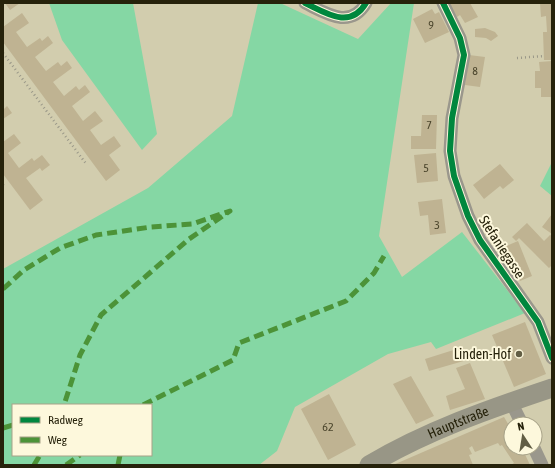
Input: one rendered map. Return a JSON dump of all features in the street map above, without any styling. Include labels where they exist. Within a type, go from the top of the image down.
[{"type":"main road","name":"Hauptstraße","points":[[368,465],[433,432],[473,415],[552,388]]},
{"type":"street","points":[[305,3],[338,18],[353,15],[362,10],[366,3]]},
{"type":"street","name":"Stefaniegasse","points":[[443,3],[460,38],[464,55],[452,118],[450,151],[454,176],[468,216],[480,240],[538,322],[552,358]]},
{"type":"street","points":[[511,402],[518,416]]},
{"type":"path","points":[[3,53],[87,165]]},
{"type":"path","points":[[517,58],[544,56]]},
{"type":"green space","points":[[49,3],[133,3],[157,134],[142,150],[62,40]]},
{"type":"green space","points":[[258,3],[280,3],[358,39],[391,3],[414,3],[379,236],[402,277],[462,232],[525,313],[436,349],[431,342],[388,354],[295,407],[277,451],[259,465],[3,465],[3,269],[148,188],[232,116]]},
{"type":"green space","points":[[552,162],[552,196],[540,186]]},
{"type":"building","points":[[5,3],[20,3],[10,10]]},
{"type":"building","points":[[449,3],[470,3],[478,17],[465,23],[460,15],[457,17]]},
{"type":"building","points":[[540,3],[552,3],[552,60],[544,60],[543,32],[547,32],[546,16],[541,17]]},
{"type":"building","points":[[432,9],[435,14],[439,12],[449,32],[425,43],[413,19]]},
{"type":"building","points":[[22,13],[29,23],[16,32],[27,47],[40,38],[42,41],[48,36],[53,43],[35,57],[46,71],[58,62],[61,66],[67,61],[72,68],[53,82],[64,96],[76,86],[79,90],[85,85],[90,92],[72,106],[83,121],[95,111],[103,121],[90,130],[101,145],[114,136],[121,146],[109,155],[120,170],[106,181],[3,42],[3,27]]},
{"type":"building","points":[[485,28],[495,32],[498,36],[491,41],[486,38],[475,37],[475,29]]},
{"type":"building","points":[[469,55],[485,57],[480,87],[465,85]]},
{"type":"building","points":[[552,61],[552,97],[541,97],[541,88],[535,88],[535,71],[540,71],[539,62]]},
{"type":"building","points":[[7,106],[12,113],[3,119],[3,110]]},
{"type":"building","points":[[422,115],[437,115],[436,149],[411,149],[411,136],[421,136]]},
{"type":"building","points":[[14,134],[21,143],[8,153],[19,168],[32,158],[34,161],[42,155],[50,165],[42,171],[40,168],[26,178],[43,200],[30,210],[3,174],[3,142]]},
{"type":"building","points":[[436,153],[438,181],[417,183],[414,155]]},
{"type":"building","points":[[500,164],[514,180],[503,189],[500,186],[484,199],[473,185]]},
{"type":"building","points":[[442,199],[446,233],[430,235],[428,215],[420,216],[418,202]]},
{"type":"building","points":[[552,214],[552,234],[542,227]]},
{"type":"building","points":[[527,223],[544,241],[550,235],[552,236],[552,265],[549,268],[519,238],[516,241],[512,237]]},
{"type":"building","points":[[518,241],[532,276],[520,281],[512,261],[503,265],[497,250]]},
{"type":"building","name":"Linden-Hof","points":[[525,322],[546,374],[514,387],[492,335]]},
{"type":"building","points":[[463,347],[467,360],[429,371],[425,359]]},
{"type":"building","points":[[470,363],[485,399],[450,410],[446,396],[465,389],[456,368]]},
{"type":"building","points":[[411,376],[434,416],[416,424],[393,384]]},
{"type":"building","points":[[329,394],[356,445],[328,460],[301,409]]},
{"type":"building","points":[[503,417],[503,446],[502,445],[500,446],[498,443],[475,452],[472,446],[469,448],[472,454],[469,455],[473,465],[393,465]]},
{"type":"building","points":[[509,456],[526,456],[530,465],[511,465],[514,463]]},
{"type":"marked path","points":[[3,289],[24,270],[60,248],[96,235],[151,227],[192,224],[230,211],[189,239],[101,315],[80,355],[64,404]]},
{"type":"marked path","points":[[145,404],[233,360],[239,343],[346,301],[374,273],[384,256]]},
{"type":"marked path","points":[[3,428],[12,425]]},
{"type":"marked path","points":[[34,465],[39,456]]},
{"type":"marked path","points":[[66,465],[79,456]]},
{"type":"marked path","points":[[118,465],[120,456]]},
{"type":"cycle path","points":[[305,3],[329,15],[345,18],[353,16],[360,11],[366,3]]},
{"type":"cycle path","points":[[443,3],[460,38],[464,55],[452,118],[450,151],[454,176],[468,216],[480,240],[538,322],[552,358]]},
{"type":"place","name":"Linden-Hof","points":[[519,354]]}]
